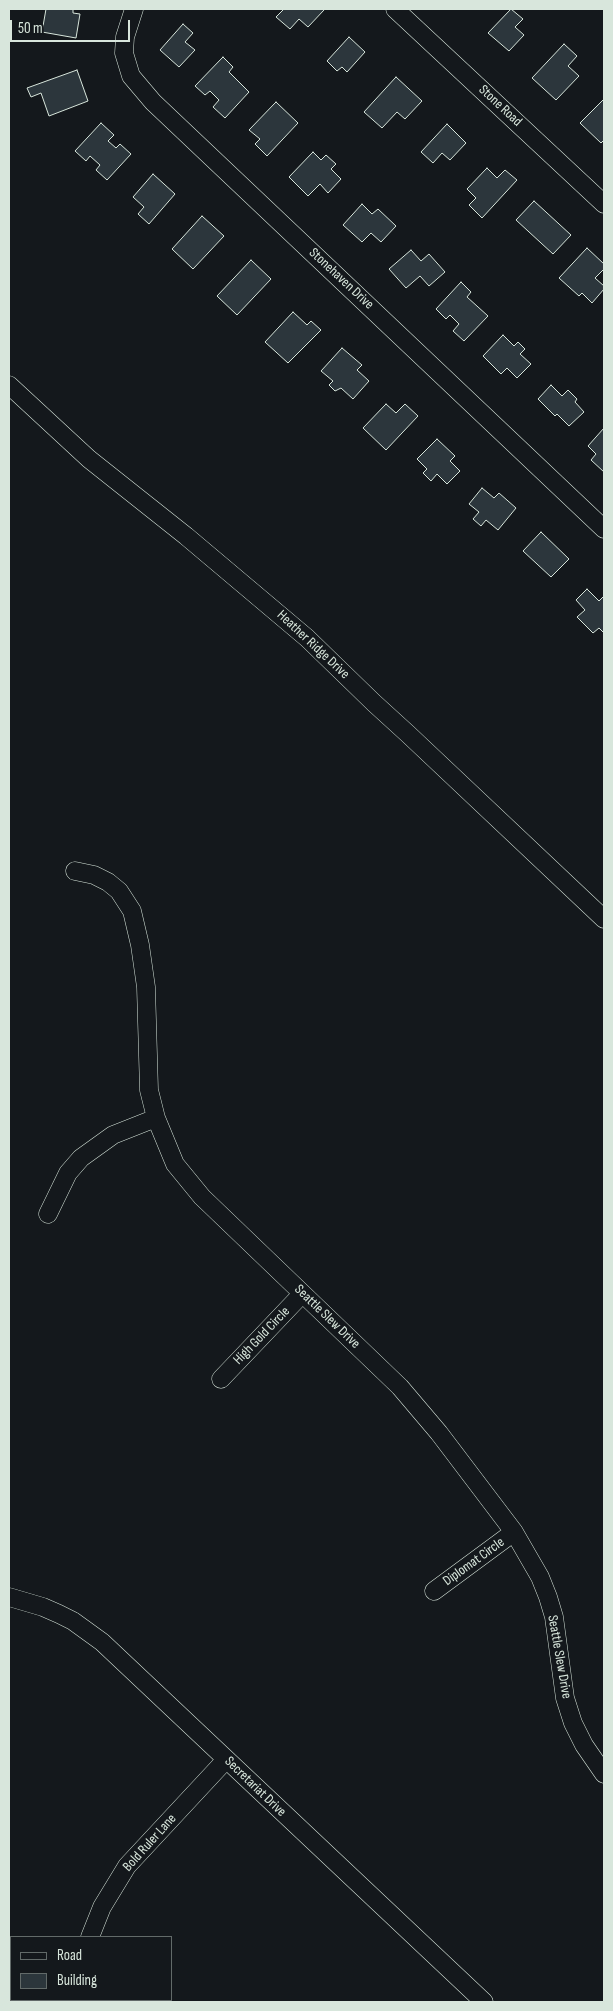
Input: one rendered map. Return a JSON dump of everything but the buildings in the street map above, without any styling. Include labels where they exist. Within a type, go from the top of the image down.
[{"type":"street","name":"Stonehaven Drive","points":[[134,9],[125,37],[124,54],[132,76],[148,97],[604,529]]},
{"type":"street","name":"Stone Road","points":[[395,9],[604,204]]},
{"type":"street","name":"Heather Ridge Drive","points":[[9,386],[89,459],[186,536],[307,638],[374,704],[604,919]]},
{"type":"street","name":"Seattle Slew Drive","points":[[75,871],[94,875],[108,882],[119,891],[132,911],[140,945],[146,987],[149,1090],[156,1118],[167,1148],[185,1177],[202,1197],[400,1387],[439,1433],[514,1532],[540,1577],[548,1597],[554,1617],[566,1698],[573,1723],[584,1745],[604,1774]]},
{"type":"street","points":[[48,1214],[68,1173],[81,1158],[113,1135],[156,1118]]},
{"type":"street","name":"High Gold Circle","points":[[221,1379],[302,1294]]},
{"type":"street","name":"Diplomat Circle","points":[[434,1591],[514,1532]]},
{"type":"street","name":"Secretariat Drive","points":[[9,1597],[59,1614],[102,1642],[484,2002]]},
{"type":"street","name":"Bold Ruler Lane","points":[[90,1936],[102,1907],[127,1866],[226,1758]]}]
